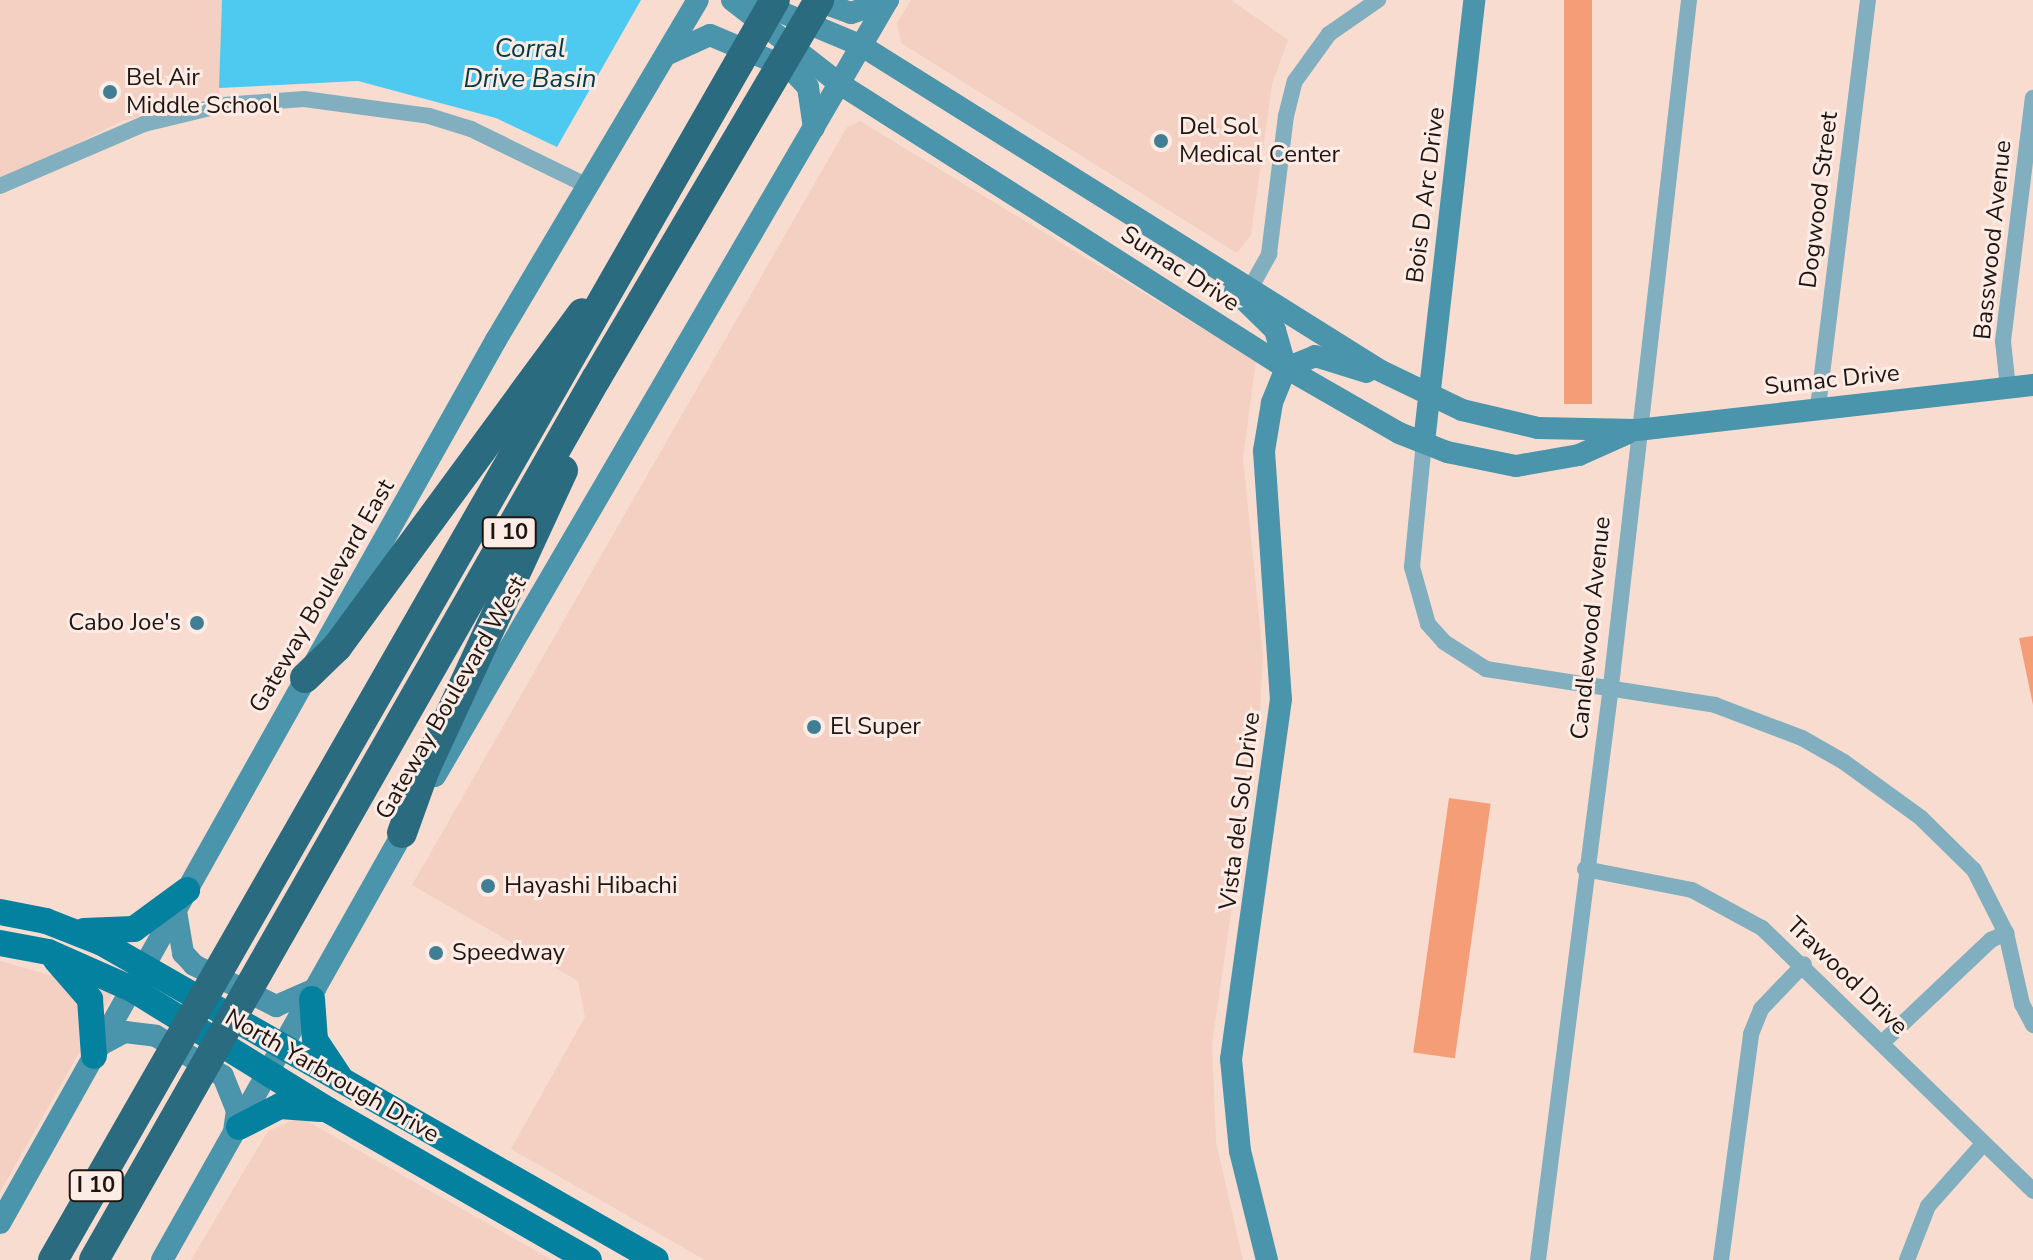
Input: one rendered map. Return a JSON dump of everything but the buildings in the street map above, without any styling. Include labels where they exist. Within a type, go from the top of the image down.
[{"type":"highway","name":"I 10","points":[[53,1260],[250,911],[629,261],[775,0]]},
{"type":"highway","name":"I 10","points":[[94,1260],[282,936],[596,379],[742,134],[817,0]]},
{"type":"highway","points":[[305,678],[337,647],[558,341],[629,261]]},
{"type":"highway","points":[[402,833],[425,769],[556,491],[596,379]]},
{"type":"main road","name":"Gateway Boulevard East","points":[[0,1223],[496,340],[590,187],[698,0]]},
{"type":"main road","name":"Sumac Drive","points":[[732,0],[840,84],[1286,368],[1424,442],[1495,463],[1539,466],[1637,430]]},
{"type":"main road","name":"Sumac Drive","points":[[752,0],[862,46],[1402,382],[1462,410],[1538,428],[1637,430],[1818,407],[2033,385]]},
{"type":"main road","points":[[817,0],[851,13],[888,0]]},
{"type":"main road","name":"Gateway Boulevard West","points":[[162,1260],[402,833],[888,0]]},
{"type":"main road","name":"Bois D Arc Drive","points":[[1424,442],[1474,0]]},
{"type":"main road","points":[[668,54],[710,35],[791,69],[808,87],[814,129]]},
{"type":"main road","points":[[1176,241],[1275,330],[1286,368],[1315,356],[1402,382]]},
{"type":"main road","name":"Vista del Sol Drive","points":[[1267,1260],[1236,1129],[1231,1059],[1281,699],[1264,451],[1272,403],[1286,368]]},
{"type":"main road","points":[[76,931],[134,929],[182,900]]},
{"type":"main road","points":[[182,900],[183,953],[194,965],[263,1003],[292,1003],[315,992],[315,1040],[345,1085]]},
{"type":"main road","name":"North Yarbrough Drive","points":[[0,912],[76,931],[269,1074],[589,1260]]},
{"type":"main road","name":"North Yarbrough Drive","points":[[0,943],[48,952],[138,978],[283,1049],[656,1260]]},
{"type":"main road","points":[[48,952],[82,984],[90,999],[98,1050],[125,1032],[156,1036],[223,1076],[237,1110],[236,1132]]},
{"type":"main road","points":[[236,1132],[280,1106],[328,1110]]},
{"type":"street","points":[[1251,287],[1269,254],[1286,116],[1295,81],[1329,34],[1378,0]]},
{"type":"street","name":"Candlewood Avenue","points":[[1538,1260],[1585,869],[1611,686],[1637,430],[1689,0]]},
{"type":"street","name":"Dogwood Street","points":[[1818,407],[1868,0]]},
{"type":"street","name":"Basswood Avenue","points":[[2008,388],[2003,341],[2033,98]]},
{"type":"street","points":[[0,186],[144,124],[223,105],[304,99],[429,116],[471,129],[590,187]]},
{"type":"street","points":[[1424,442],[1412,567],[1428,624],[1465,660],[1486,669],[1611,686],[1715,705],[1802,738],[1844,762],[1952,847],[1993,902],[2006,933],[2022,1004],[2033,1025]]},
{"type":"street","name":"Trawood Drive","points":[[1585,869],[1622,872],[1692,890],[1762,928],[1804,964],[2033,1191]]},
{"type":"street","points":[[1883,1042],[1980,949],[2006,933]]},
{"type":"street","points":[[1721,1260],[1751,1034],[1774,992],[1804,964]]},
{"type":"street","points":[[1907,1260],[1916,1225],[1928,1206],[1983,1144]]},
{"type":"shaded area","name":"Bel Air Middle School","points":[[0,0],[222,0],[219,96],[122,121],[0,182]]},
{"type":"shaded area","name":"Del Sol Medical Center","points":[[911,0],[1231,0],[1288,40],[1272,84],[1251,235],[1237,253],[901,43],[897,23]]},
{"type":"shaded area","points":[[1564,0],[1592,0],[1592,404],[1564,404]]},
{"type":"shaded area","points":[[860,121],[1256,361],[1243,458],[1263,656],[1260,713],[1212,1044],[1216,1142],[1243,1260],[705,1260],[511,1149],[585,1017],[578,981],[412,885],[847,127]]},
{"type":"shaded area","points":[[2033,636],[2033,705],[2019,638]]},
{"type":"shaded area","points":[[1449,798],[1491,804],[1455,1058],[1413,1052]]},
{"type":"shaded area","points":[[0,961],[113,993],[0,1192]]},
{"type":"shaded area","points":[[300,1117],[552,1260],[191,1260],[268,1131]]},
{"type":"water","name":"Corral Drive Basin","points":[[222,0],[641,0],[557,147],[496,118],[358,81],[219,88]]},
{"type":"place","name":"Bel Air Middle School","points":[[110,92]]},
{"type":"place","name":"Del Sol Medical Center","points":[[1161,141]]},
{"type":"place","name":"Cabo Joe's","points":[[197,623]]},
{"type":"place","name":"El Super","points":[[814,727]]},
{"type":"place","name":"Hayashi Hibachi","points":[[488,886]]},
{"type":"place","name":"Speedway","points":[[436,953]]}]
